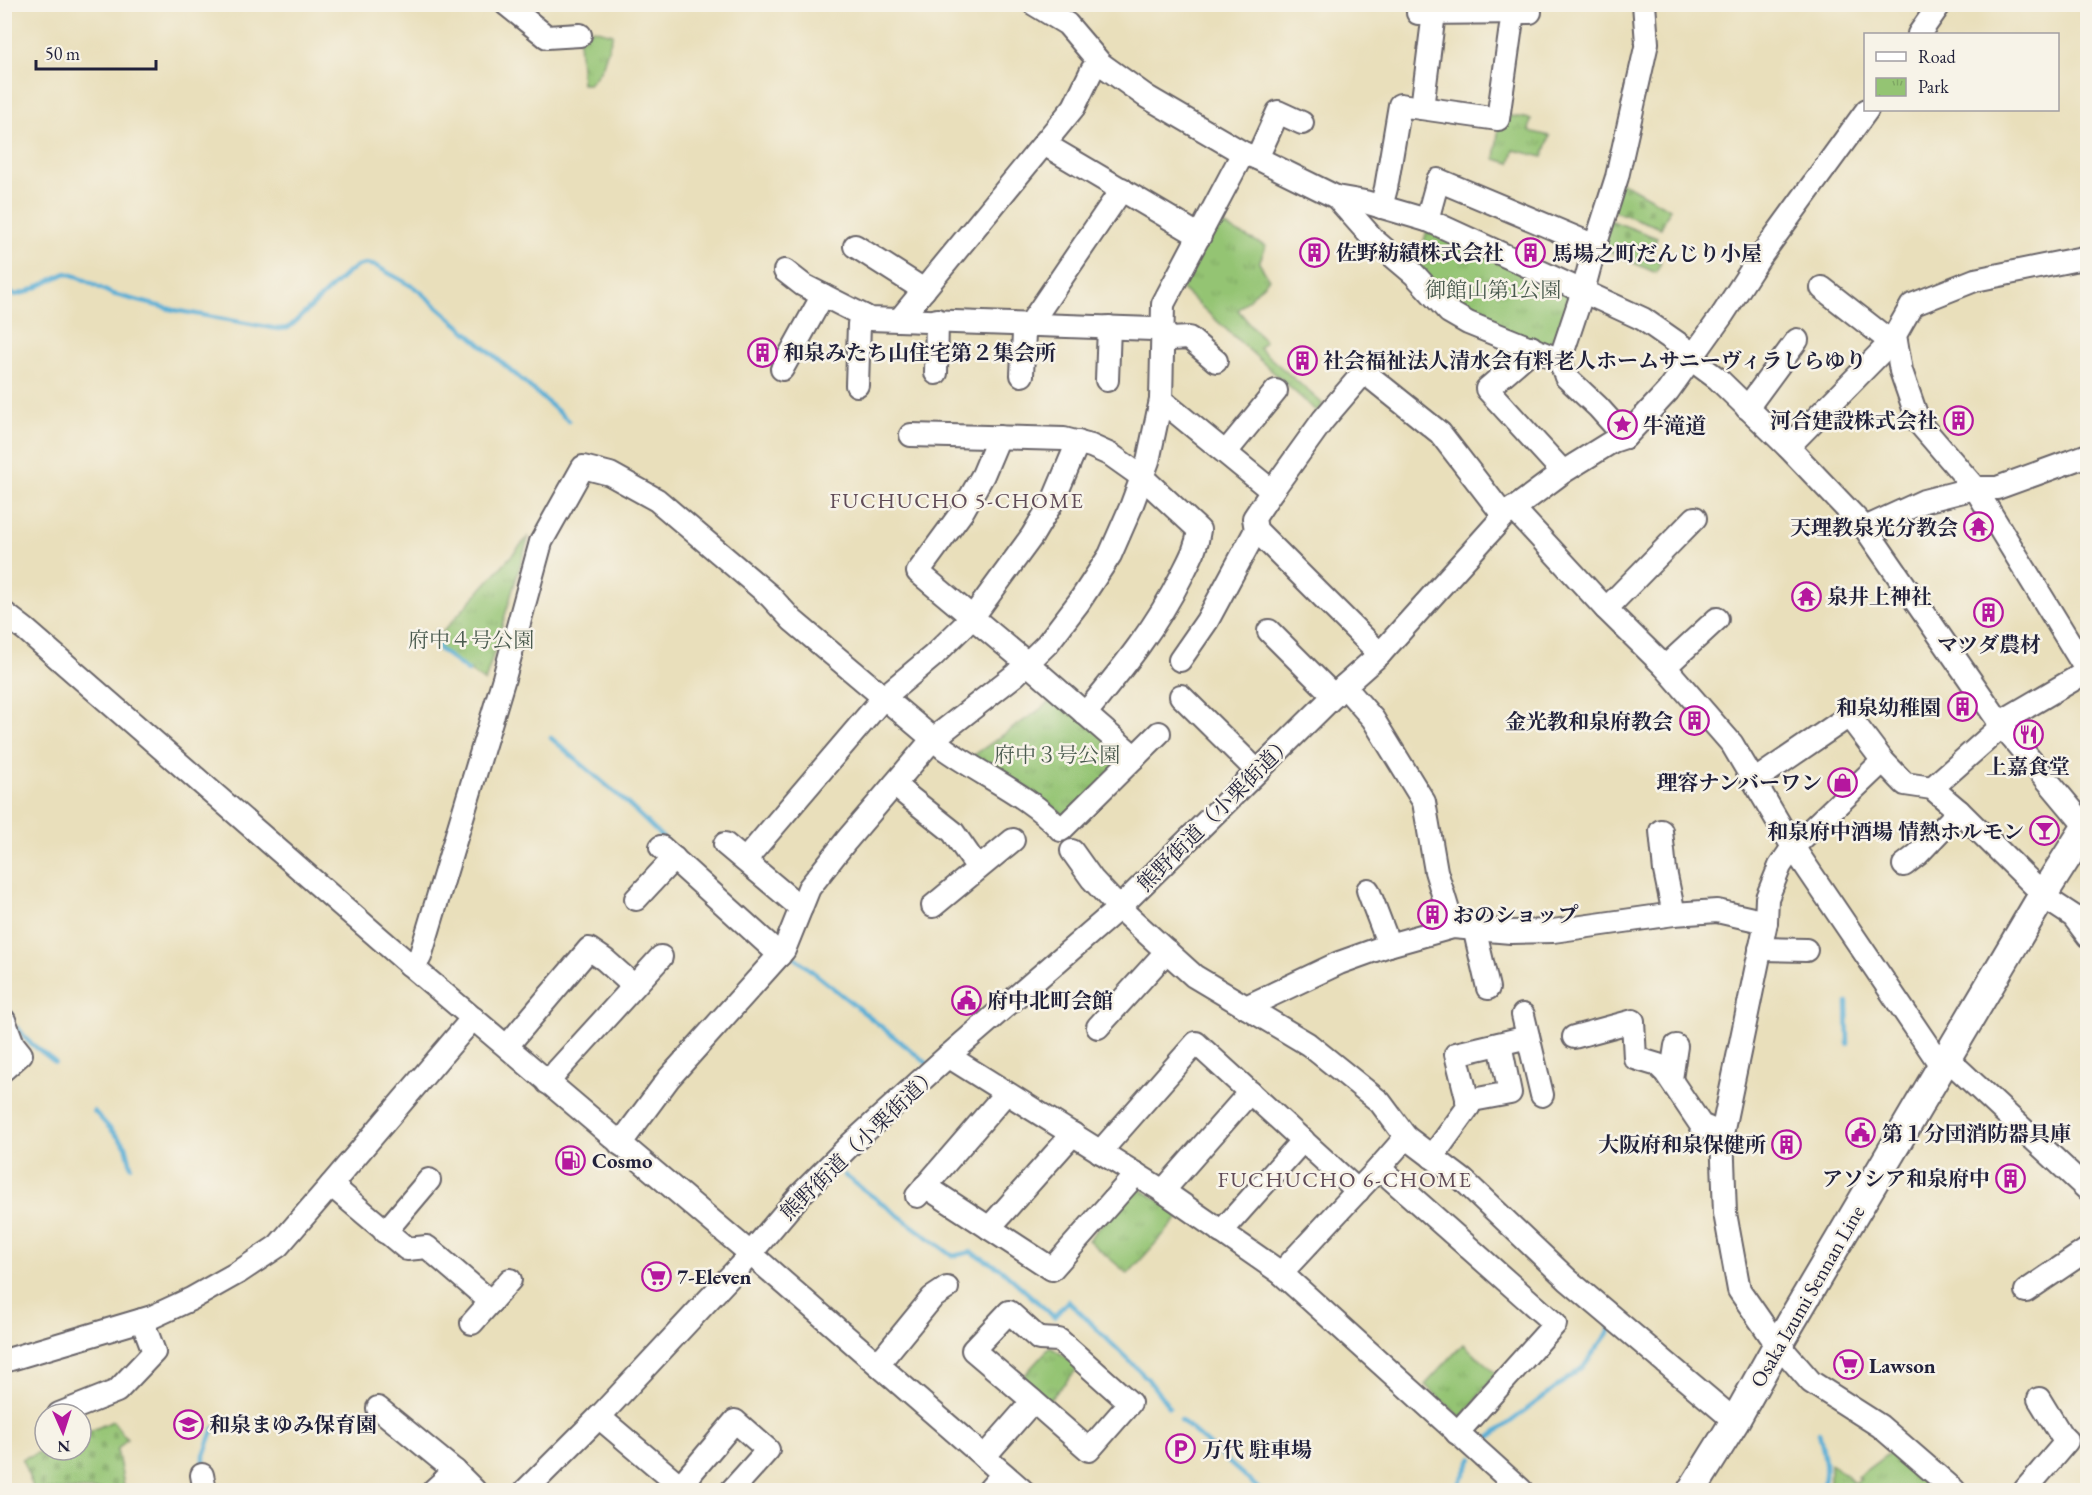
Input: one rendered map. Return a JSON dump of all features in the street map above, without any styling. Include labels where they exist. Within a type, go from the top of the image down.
[{"type":"main road","name":"Osaka Izumi Sennan Line","points":[[1692,1491],[2044,893],[2087,826]]},
{"type":"street","points":[[506,4],[547,37],[580,34]]},
{"type":"street","points":[[1034,4],[1067,24],[1101,64],[1148,97],[1250,156],[1336,197],[1427,220],[1643,319],[1686,349],[1788,447],[1865,528],[2002,726],[2087,826]]},
{"type":"street","points":[[1625,437],[1566,377],[1560,360],[1617,177],[1647,43],[1644,4]]},
{"type":"street","points":[[1920,33],[1940,4]]},
{"type":"street","points":[[1381,207],[1400,105],[1498,119],[1521,12],[1426,13],[1422,108]]},
{"type":"street","points":[[900,319],[1074,107],[1092,70],[1101,64]]},
{"type":"street","name":"熊野街道（小栗街道）","points":[[526,1491],[599,1417],[751,1254],[800,1195],[851,1144],[948,1056],[1119,908],[1339,691],[1380,654],[1509,512],[1563,472],[1613,441],[1625,437],[1668,391],[1760,257],[1866,111]]},
{"type":"street","points":[[620,1144],[669,1078],[784,950],[809,888],[846,841],[933,739],[1027,663],[1047,644],[1079,602],[1110,555],[1148,461],[1161,400],[1163,304],[1200,236],[1278,112],[1302,123]]},
{"type":"street","points":[[1044,144],[1200,236]]},
{"type":"street","points":[[1427,220],[1438,180],[1595,246]]},
{"type":"street","points":[[1022,375],[1024,333],[1122,189]]},
{"type":"street","points":[[1336,197],[1375,241],[1414,274],[1449,312],[1468,323],[1560,360]]},
{"type":"street","points":[[855,246],[924,290]]},
{"type":"street","points":[[1788,447],[1893,340],[1912,305],[1975,280],[2088,257]]},
{"type":"street","points":[[785,272],[803,285],[870,319],[1153,328],[1162,331],[1171,339],[1189,338],[1216,361]]},
{"type":"street","points":[[1822,288],[1893,340],[1919,423],[1975,488],[2087,671],[2006,719],[2002,726],[1932,788]]},
{"type":"street","points":[[783,369],[823,295]]},
{"type":"street","points":[[857,385],[859,324],[864,316]]},
{"type":"street","points":[[936,373],[937,320]]},
{"type":"street","points":[[1107,380],[1109,327]]},
{"type":"street","points":[[1531,347],[1524,357],[1487,389],[1563,472]]},
{"type":"street","points":[[1747,408],[1795,353]]},
{"type":"street","points":[[1380,654],[1256,530],[1254,518],[1323,420],[1364,372],[1440,433],[1509,512],[1665,667],[1732,744],[1793,847],[1938,1061],[1945,1061],[1958,1068],[2088,1190]]},
{"type":"street","points":[[1226,452],[1276,391]]},
{"type":"street","points":[[1161,400],[1272,491]]},
{"type":"street","points":[[911,435],[1064,439],[1078,442],[1111,455],[1142,477],[1199,530],[1197,546],[1169,602],[1135,652],[1085,714]]},
{"type":"street","points":[[999,437],[984,475],[962,512],[918,572],[1135,757]]},
{"type":"street","points":[[745,860],[884,697],[933,656],[972,618],[1032,536],[1054,498],[1078,442]]},
{"type":"street","points":[[1865,528],[1924,501],[1975,488],[1997,488],[2088,455]]},
{"type":"street","points":[[409,964],[420,957],[504,678],[542,542],[583,466],[610,474],[657,500],[770,596],[792,620],[933,739],[965,763],[1013,791],[1061,830],[1159,733]]},
{"type":"street","points":[[1606,609],[1695,518]]},
{"type":"street","points":[[1180,660],[1207,621],[1256,530]]},
{"type":"street","points":[[4,613],[409,964],[878,1364],[984,1457],[996,1482],[1022,1491]]},
{"type":"street","points":[[1665,667],[1717,619]]},
{"type":"street","points":[[1268,631],[1373,719],[1424,802],[1436,871],[1453,927]]},
{"type":"street","points":[[1181,696],[1191,717],[1257,771]]},
{"type":"street","points":[[1754,780],[1849,716],[1883,761],[1905,784],[1932,788],[1959,811],[2050,901],[2073,916],[2088,936]]},
{"type":"street","points":[[1883,761],[1793,847],[1780,866],[1767,898],[1766,922],[1722,1134],[1725,1213],[1739,1290],[1778,1344],[1811,1382],[1880,1426],[1954,1491]]},
{"type":"street","points":[[894,785],[953,832],[968,839],[978,868]]},
{"type":"street","points":[[1904,865],[1917,855],[1959,811]]},
{"type":"street","points":[[1661,831],[1665,871],[1674,914]]},
{"type":"street","points":[[938,895],[978,868],[1013,840]]},
{"type":"street","points":[[725,844],[801,908]]},
{"type":"street","points":[[1072,850],[1092,879],[1119,908],[1194,976],[1308,1044],[1380,1102],[1406,1137],[1463,1180],[1568,1280],[1735,1420]]},
{"type":"street","points":[[640,888],[668,853],[728,920],[780,955]]},
{"type":"street","points":[[1368,890],[1389,945]]},
{"type":"street","points":[[1246,1007],[1339,963],[1389,945],[1453,927],[1511,932],[1553,931],[1674,914],[1717,911],[1766,922]]},
{"type":"street","points":[[1476,929],[1488,988]]},
{"type":"street","points":[[1760,949],[1806,950]]},
{"type":"street","points":[[507,1046],[589,950],[605,960],[634,987]]},
{"type":"street","points":[[1098,1027],[1111,1000],[1167,951]]},
{"type":"street","points":[[548,1083],[662,957]]},
{"type":"street","points":[[1523,1015],[1542,1095]]},
{"type":"street","points":[[4,1361],[142,1320],[191,1299],[239,1272],[278,1246],[473,1018]]},
{"type":"street","points":[[4,1020],[13,1044],[21,1054],[4,1069]]},
{"type":"street","points":[[1574,1037],[1633,1020],[1635,1058],[1658,1065],[1671,1079],[1701,1125],[1722,1134]]},
{"type":"street","points":[[1432,1157],[1469,1106],[1456,1054],[1528,1037]]},
{"type":"street","points":[[1100,1152],[1196,1043],[1358,1191]]},
{"type":"street","points":[[1467,1101],[1510,1093],[1500,1044]]},
{"type":"street","points":[[1671,1079],[1676,1046]]},
{"type":"street","points":[[948,1056],[1163,1191],[1281,1273],[1521,1491]]},
{"type":"street","points":[[1163,1191],[1250,1092]]},
{"type":"street","points":[[1006,1093],[920,1192],[989,1228],[1052,1269],[1136,1174]]},
{"type":"street","points":[[989,1228],[1073,1134]]},
{"type":"street","points":[[1281,1273],[1406,1137]]},
{"type":"street","points":[[1221,1232],[1303,1140]]},
{"type":"street","points":[[1379,1168],[1555,1324],[1457,1433]]},
{"type":"street","points":[[385,1232],[429,1180]]},
{"type":"street","points":[[331,1185],[407,1249],[427,1247],[491,1302]]},
{"type":"street","points":[[2026,1291],[2048,1286],[2088,1249]]},
{"type":"street","points":[[472,1323],[510,1280]]},
{"type":"street","points":[[878,1364],[932,1298],[948,1288]]},
{"type":"street","points":[[1009,1312],[1039,1339],[1059,1340],[1130,1403],[1089,1450],[1033,1401],[974,1350],[1009,1312]]},
{"type":"street","points":[[79,1402],[102,1388],[117,1391],[154,1352],[142,1320]]},
{"type":"street","points":[[2025,1491],[2067,1441],[2039,1399]]},
{"type":"street","points":[[984,1457],[1033,1401]]},
{"type":"street","points":[[599,1417],[671,1483],[735,1421],[768,1450],[732,1491]]},
{"type":"street","points":[[382,1419],[455,1471],[474,1491]]},
{"type":"street","points":[[434,1491],[455,1471]]},
{"type":"green space","points":[[593,29],[613,34],[598,74],[589,84],[582,84],[579,40]]},
{"type":"green space","points":[[1505,115],[1531,119],[1529,131],[1550,136],[1543,157],[1514,150],[1510,163],[1495,159],[1499,124]]},
{"type":"green space","points":[[1620,181],[1670,209],[1661,228],[1611,210]]},
{"type":"green space","points":[[1607,219],[1657,238],[1649,255],[1661,262],[1656,273],[1599,247]]},
{"type":"green space","points":[[1216,222],[1266,246],[1259,263],[1269,279],[1238,310],[1265,342],[1259,348],[1323,404],[1317,412],[1182,289]]},
{"type":"green space","name":"御館山第1公園","points":[[1428,227],[1577,290],[1553,349],[1455,309],[1416,268]]},
{"type":"green space","name":"府中４号公園","points":[[529,536],[485,682],[439,648],[439,636]]},
{"type":"green space","name":"府中３号公園","points":[[1059,696],[1130,757],[1067,817],[1026,787],[970,758]]},
{"type":"green space","points":[[1139,1188],[1181,1215],[1128,1274],[1088,1240],[1133,1189]]},
{"type":"green space","points":[[1463,1344],[1496,1373],[1462,1418],[1425,1385]]},
{"type":"green space","points":[[1050,1347],[1080,1366],[1045,1405],[1019,1381]]},
{"type":"green space","points":[[113,1421],[127,1439],[117,1450],[125,1490],[34,1490],[22,1459],[33,1455],[33,1462],[93,1462],[93,1430]]},
{"type":"green space","points":[[1896,1448],[1945,1490],[1827,1490],[1830,1481],[1830,1464],[1848,1476],[1853,1483],[1860,1479],[1857,1477]]},
{"type":"waterway","points":[[4,289],[15,295],[27,292],[66,273],[112,294],[174,310],[278,329],[288,328],[357,266],[366,264],[376,266],[417,289],[569,421]]},
{"type":"waterway","points":[[437,631],[439,649],[468,671]]},
{"type":"waterway","points":[[551,738],[627,803],[665,840]]},
{"type":"waterway","points":[[793,956],[928,1064]]},
{"type":"waterway","points":[[4,1001],[11,1015]]},
{"type":"waterway","points":[[1847,1003],[1848,1044]]},
{"type":"waterway","points":[[18,1028],[28,1041],[55,1062]]},
{"type":"waterway","points":[[94,1111],[126,1146],[131,1166]]},
{"type":"waterway","points":[[844,1175],[953,1256],[971,1252],[1001,1269],[1054,1317],[1068,1301],[1147,1378],[1169,1407]]},
{"type":"waterway","points":[[1481,1444],[1583,1367],[1611,1329],[1609,1325]]},
{"type":"waterway","points":[[1181,1420],[1260,1490]]},
{"type":"waterway","points":[[204,1468],[204,1455],[214,1428]]},
{"type":"waterway","points":[[1819,1432],[1825,1469],[1821,1490]]},
{"type":"waterway","points":[[1456,1490],[1472,1458]]},
{"type":"place","name":"佐野紡績株式会社","points":[[1315,252]]},
{"type":"place","name":"馬場之町だんじり小屋","points":[[1531,253]]},
{"type":"place","name":"和泉みたち山住宅第２集会所","points":[[762,352]]},
{"type":"place","name":"社会福祉法人清水会有料老人ホームサニーヴィラしらゆり","points":[[1302,360]]},
{"type":"place","name":"河合建設株式会社","points":[[1959,420]]},
{"type":"place","name":"牛滝道","points":[[1622,425]]},
{"type":"place","name":"天理教泉光分教会","points":[[1979,527]]},
{"type":"place","name":"泉井上神社","points":[[1806,596]]},
{"type":"place","name":"マツダ農材","points":[[1989,613]]},
{"type":"place","name":"和泉幼稚園","points":[[1962,707]]},
{"type":"place","name":"金光教和泉府教会","points":[[1694,721]]},
{"type":"place","name":"上嘉食堂","points":[[2028,735]]},
{"type":"place","name":"理容ナンバーワン","points":[[1843,782]]},
{"type":"place","name":"和泉府中酒場 情熱ホルモン","points":[[2045,831]]},
{"type":"place","name":"おのショップ","points":[[1432,914]]},
{"type":"place","name":"府中北町会館","points":[[966,1000]]},
{"type":"place","name":"第１分団消防器具庫","points":[[1861,1133]]},
{"type":"place","name":"大阪府和泉保健所","points":[[1787,1144]]},
{"type":"place","name":"Cosmo","points":[[571,1160]]},
{"type":"place","name":"アソシア和泉府中","points":[[2011,1178]]},
{"type":"place","name":"7-Eleven","points":[[656,1276]]},
{"type":"place","name":"Lawson","points":[[1848,1365]]},
{"type":"place","name":"和泉まゆみ保育園","points":[[188,1424]]},
{"type":"place","name":"万代 駐車場","points":[[1181,1449]]},
{"type":"district","name":"FUCHUCHO 5-CHOME","points":[[957,500]]},
{"type":"district","name":"FUCHUCHO 6-CHOME","points":[[1345,1179]]}]
